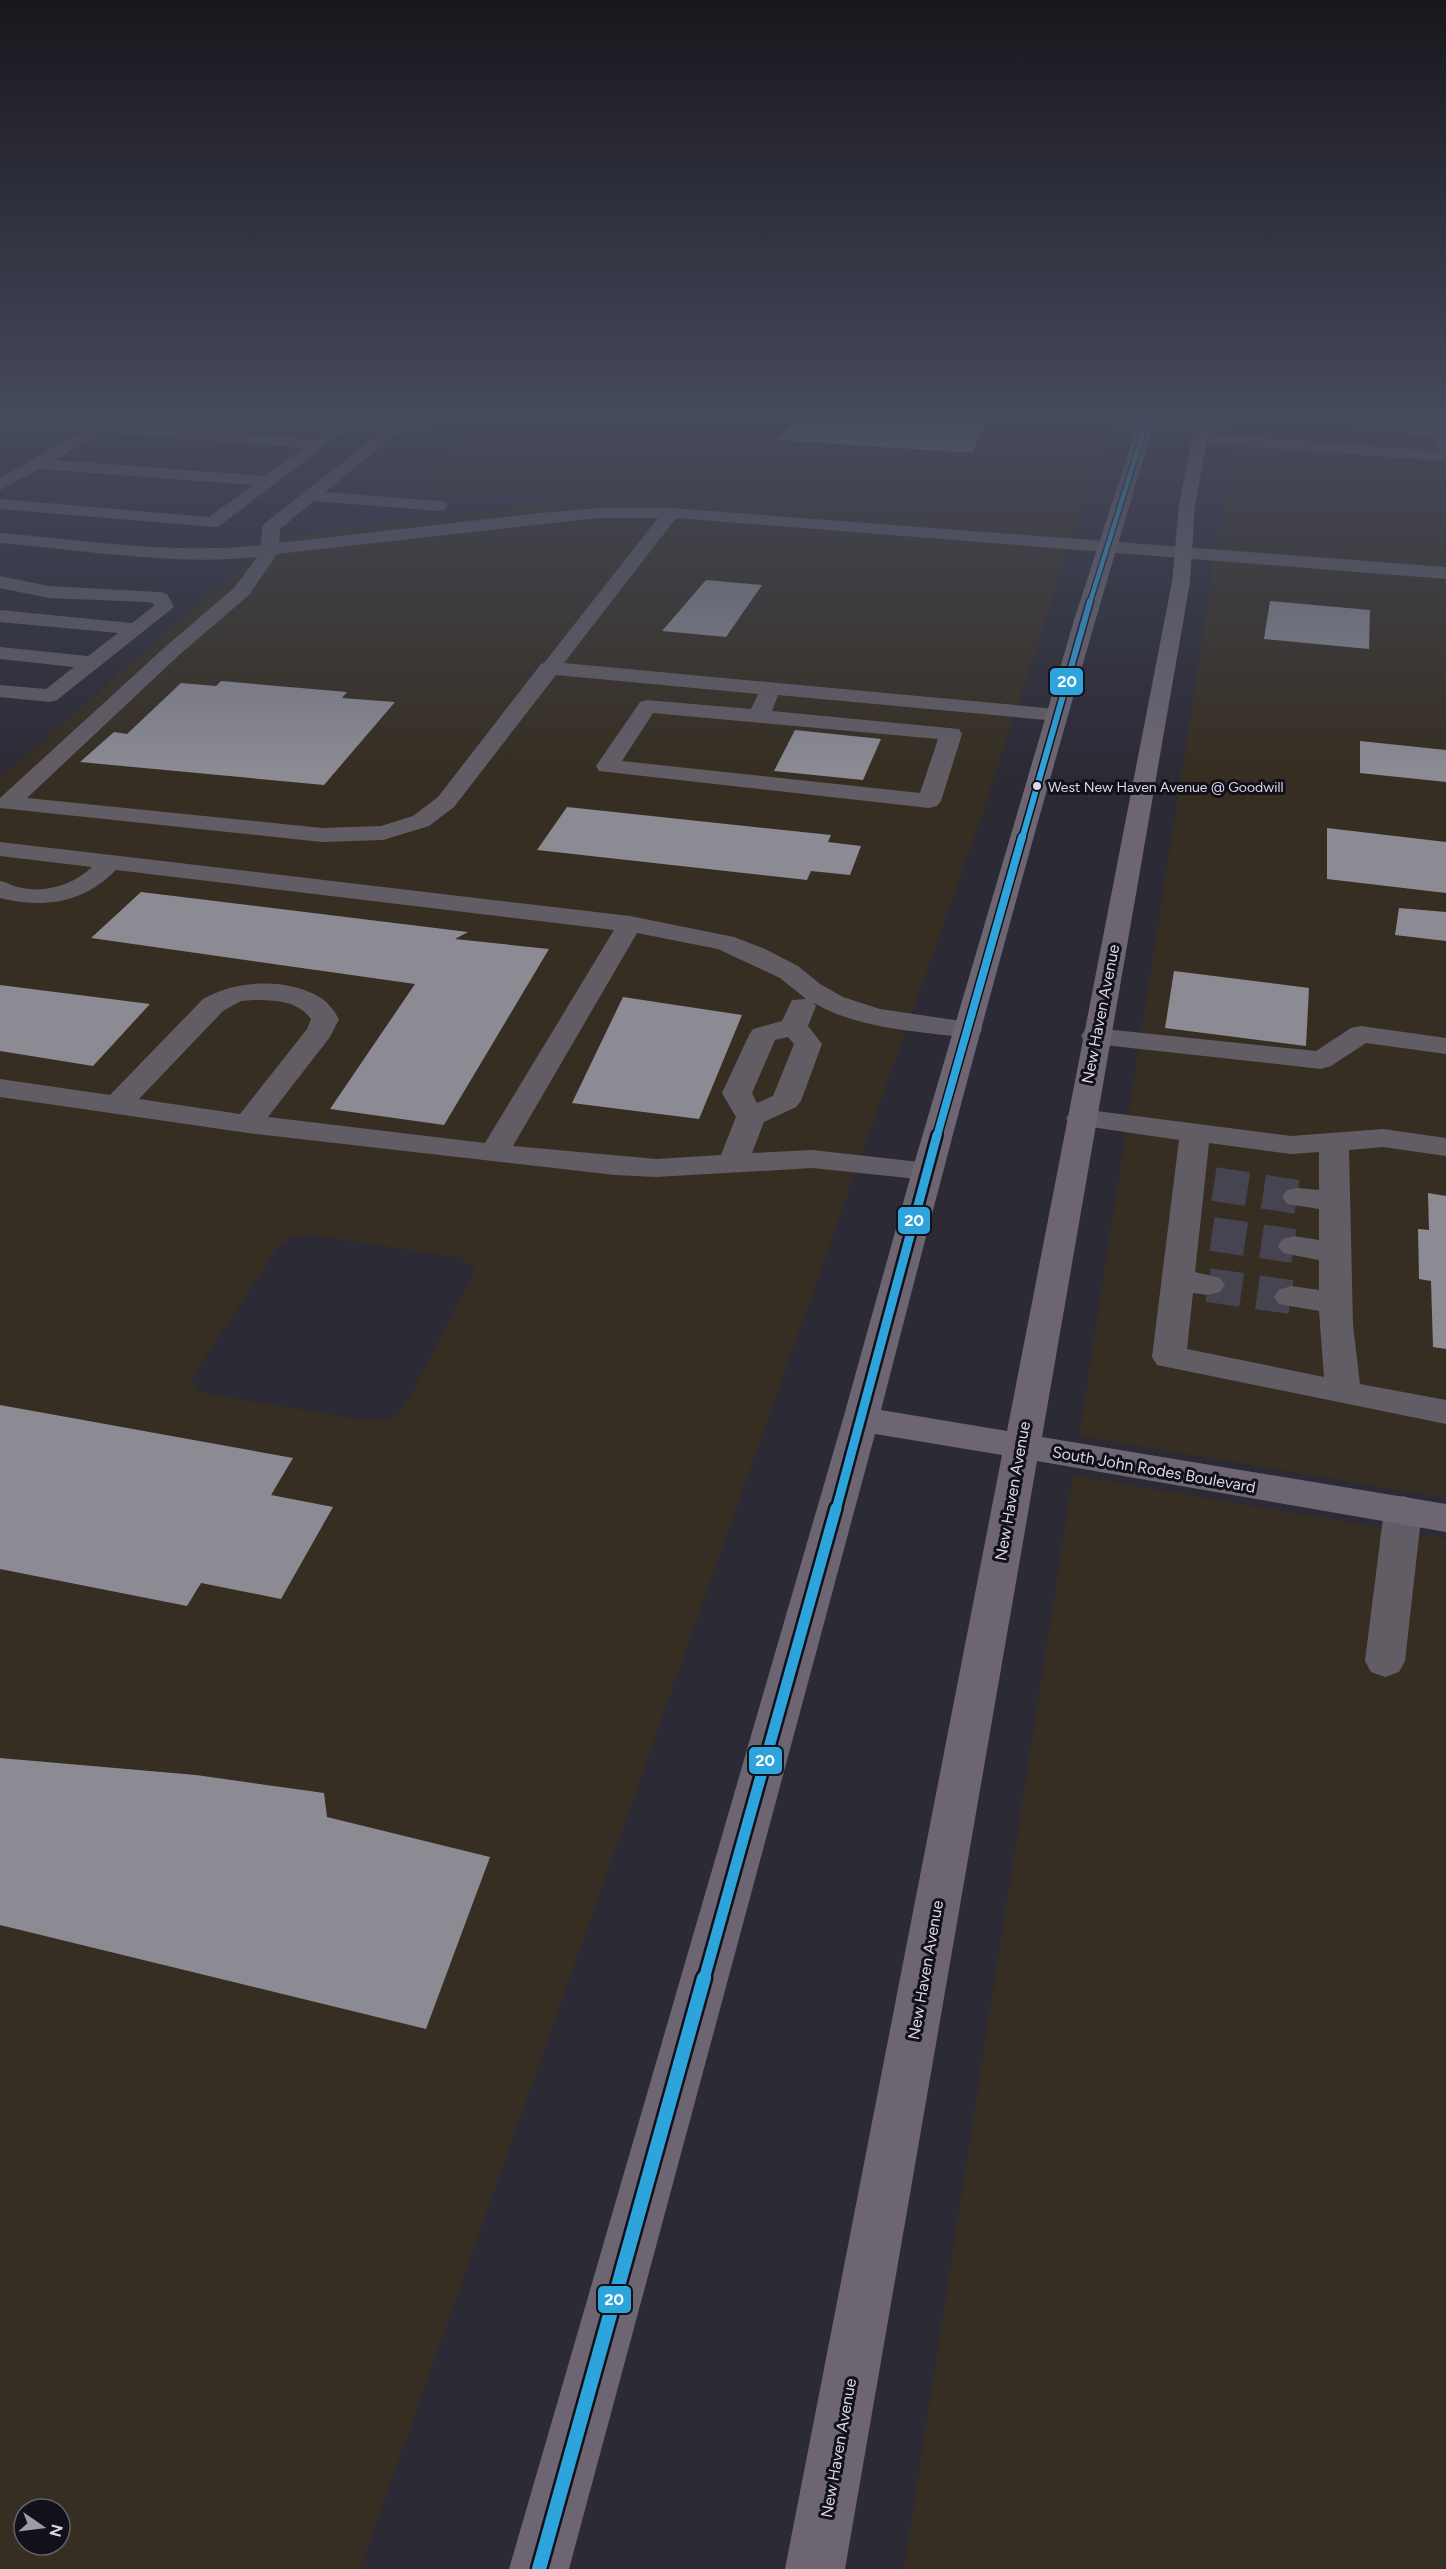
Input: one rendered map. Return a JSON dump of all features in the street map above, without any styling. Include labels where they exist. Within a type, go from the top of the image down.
[{"type":"main road","points":[[539,2569],[861,1419],[927,1172],[1111,534]]},
{"type":"main road","name":"New Haven Avenue","points":[[815,2569],[1095,1036],[1181,582],[1185,534]]},
{"type":"main road","name":"South John Rodes Boulevard","points":[[861,1419],[1446,1518]]},
{"type":"street","points":[[271,534],[270,551],[242,591],[172,651],[8,803],[322,835],[383,833],[421,821],[446,802],[654,534]]},
{"type":"street","points":[[0,538],[149,551],[232,554],[410,534]]},
{"type":"street","points":[[947,534],[1446,573]]},
{"type":"street","points":[[0,582],[49,592],[147,596],[160,598],[164,607],[140,642],[113,646],[50,696],[0,691]]},
{"type":"street","points":[[0,616],[140,642],[172,651]]},
{"type":"street","points":[[0,653],[93,663]]},
{"type":"street","points":[[548,668],[1057,715]]},
{"type":"street","points":[[759,716],[771,688]]},
{"type":"street","points":[[647,706],[759,716],[951,734],[929,801],[607,766],[647,706]]},
{"type":"street","points":[[0,871],[11,851],[630,924],[724,943],[756,955],[789,972],[810,990],[832,1003],[876,1017],[968,1030]]},
{"type":"street","points":[[0,888],[5,892],[30,896],[65,893],[87,884],[111,862]]},
{"type":"street","points":[[494,1153],[630,924]]},
{"type":"street","points":[[752,1117],[736,1093],[763,1035],[794,1026],[810,990]]},
{"type":"street","points":[[117,1105],[213,1005],[227,997],[243,993],[268,993],[312,1003],[321,1010],[325,1019],[320,1031],[248,1124]]},
{"type":"street","points":[[734,1163],[752,1117],[786,1101],[808,1044],[794,1026]]},
{"type":"street","points":[[1095,1036],[1321,1060],[1361,1034],[1446,1046]]},
{"type":"street","points":[[0,1089],[248,1124],[615,1166],[656,1168],[812,1159],[927,1172]]},
{"type":"street","points":[[1081,1118],[1291,1145],[1383,1138],[1446,1147]]},
{"type":"street","points":[[1195,1132],[1202,1182],[1193,1282],[1169,1357],[1446,1412]]},
{"type":"street","points":[[1334,1142],[1336,1304],[1343,1393]]},
{"type":"street","points":[[1298,1197],[1335,1202]]},
{"type":"street","points":[[1294,1246],[1335,1252]]},
{"type":"street","points":[[1291,1297],[1336,1304]]},
{"type":"street","points":[[1385,1661],[1403,1510]]},
{"type":"shaded area","points":[[296,534],[1074,534],[981,818],[360,2569],[0,2569],[0,778],[235,573],[272,537]],"holes":[[[311,1235],[458,1257],[474,1266],[474,1274],[403,1409],[393,1417],[369,1421],[208,1394],[196,1389],[192,1380],[279,1245],[296,1236]]]},
{"type":"shaded area","points":[[1218,534],[1446,534],[1446,1498],[1079,1436]]},
{"type":"shaded area","points":[[1073,1475],[1446,1539],[1446,2569],[904,2569]]},
{"type":"building","points":[[706,580],[762,585],[726,637],[662,631]]},
{"type":"building","points":[[1270,601],[1370,610],[1369,649],[1264,639]]},
{"type":"building","points":[[221,681],[347,692],[342,698],[395,702],[324,785],[80,762],[114,732],[127,734],[181,683],[216,686]]},
{"type":"building","points":[[795,730],[881,739],[863,780],[774,771]]},
{"type":"building","points":[[1360,741],[1446,750],[1446,782],[1360,773]]},
{"type":"building","points":[[567,807],[831,835],[828,842],[861,846],[850,875],[811,871],[807,880],[537,850]]},
{"type":"building","points":[[1327,828],[1446,842],[1446,893],[1327,879]]},
{"type":"building","points":[[141,892],[468,932],[455,939],[549,949],[444,1125],[330,1109],[415,984],[91,938]]},
{"type":"building","points":[[1399,908],[1446,912],[1446,941],[1395,935]]},
{"type":"building","points":[[1174,971],[1309,988],[1306,1046],[1165,1028]]},
{"type":"building","points":[[0,985],[150,1004],[93,1066],[0,1051]]},
{"type":"building","points":[[623,997],[742,1015],[699,1119],[572,1103]]},
{"type":"building","points":[[1428,1193],[1446,1196],[1446,1349],[1433,1347],[1431,1281],[1419,1279],[1418,1229],[1429,1230]]},
{"type":"building","points":[[0,1405],[293,1458],[271,1495],[333,1507],[281,1599],[201,1583],[187,1606],[0,1569]]},
{"type":"building","points":[[0,1758],[196,1775],[324,1793],[327,1817],[490,1857],[426,2029],[0,1925]]},
{"type":"tunnel","points":[[1214,1184],[1298,1197]]},
{"type":"tunnel","points":[[1212,1234],[1294,1246]]},
{"type":"tunnel","points":[[1208,1285],[1291,1297]]},
{"type":"transit line","name":"20","points":[[539,2569],[861,1419],[927,1171],[1085,617],[1111,534]]},
{"type":"place","name":"West New Haven Avenue @ Goodwill","points":[[1037,786]]}]
